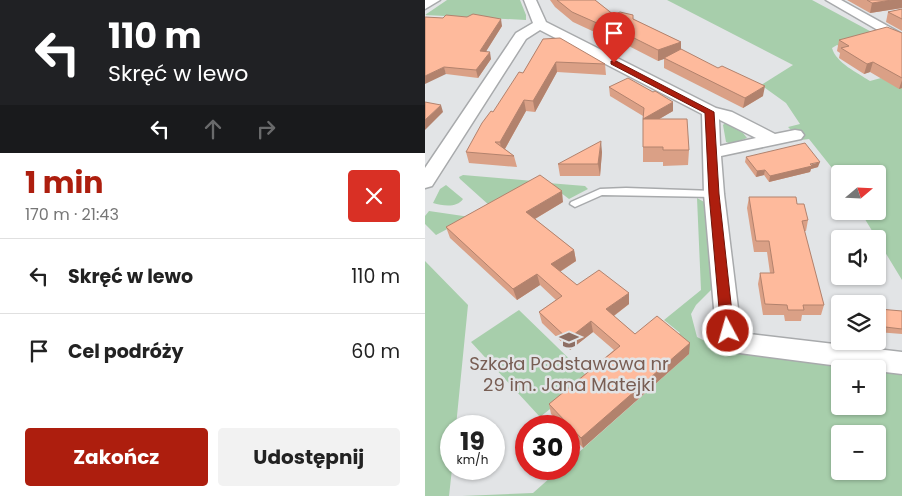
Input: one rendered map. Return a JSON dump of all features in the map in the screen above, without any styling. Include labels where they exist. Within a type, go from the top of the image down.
[{"type":"street","points":[[425,5],[433,0]]},
{"type":"street","points":[[530,0],[540,24],[710,112],[726,116],[774,140]]},
{"type":"street","points":[[831,0],[902,40]]},
{"type":"street","points":[[865,19],[885,15]]},
{"type":"street","points":[[425,182],[521,36],[540,24]]},
{"type":"street","points":[[710,112],[714,194],[728,331],[732,342],[902,363]]},
{"type":"street","points":[[711,153],[795,135]]},
{"type":"lane","points":[[575,204],[600,192],[714,194]]},
{"type":"green space","points":[[447,0],[520,0],[526,20],[425,15]]},
{"type":"green space","points":[[667,0],[812,0],[881,37],[843,48],[837,45],[832,48],[843,63],[870,81],[881,78],[902,88],[902,280],[886,254],[886,230],[872,230],[865,220],[886,220],[886,165],[831,165],[831,167],[809,139],[801,140],[788,127],[800,124],[786,103],[761,85],[793,65]]},
{"type":"green space","points":[[725,123],[743,133],[747,138],[731,144],[726,142],[723,125]]},
{"type":"green space","points":[[463,175],[533,181],[490,206],[460,179],[459,177]]},
{"type":"green space","points":[[548,183],[585,186],[588,189],[569,199]]},
{"type":"green space","points":[[446,185],[463,199],[454,205],[433,203],[440,189]]},
{"type":"green space","points":[[697,198],[706,203],[712,289],[696,305],[691,314],[697,337],[707,342],[727,341],[850,360],[831,360],[831,415],[886,415],[886,366],[902,368],[902,496],[462,496],[533,493],[548,480],[580,480],[580,451],[689,354],[672,340],[680,333],[664,320],[701,290]]},
{"type":"green space","points":[[429,211],[470,217],[436,235],[425,224],[425,216]]},
{"type":"green space","points":[[425,261],[468,305],[457,415],[440,415],[440,480],[451,480],[449,496],[425,496]]},
{"type":"green space","points":[[519,310],[589,378],[543,415],[538,415],[471,342]]},
{"type":"building","points":[[557,0],[595,0],[614,15],[620,12],[633,15],[633,19],[681,42],[658,50],[618,30],[615,31],[572,12]]},
{"type":"building","points":[[867,0],[892,0],[872,3]]},
{"type":"building","points":[[902,9],[902,19],[888,12]]},
{"type":"building","points":[[473,14],[501,19],[480,51],[490,52],[476,70],[444,67],[425,76],[425,17],[443,18],[446,15],[467,17]]},
{"type":"building","points":[[887,27],[902,33],[902,78],[873,62],[867,64],[841,48],[849,46],[839,40]]},
{"type":"building","points":[[560,38],[605,64],[556,62],[533,101],[524,100],[500,142],[495,142],[514,156],[466,152],[482,123],[491,111],[493,112],[519,72],[523,73],[543,39]]},
{"type":"building","points":[[681,49],[718,68],[722,66],[765,86],[745,98],[664,58]]},
{"type":"building","points":[[628,78],[673,102],[643,119],[644,108],[609,87]]},
{"type":"building","points":[[425,102],[441,105],[425,120]]},
{"type":"building","points":[[643,119],[687,119],[689,150],[663,150],[663,147],[643,147]]},
{"type":"building","points":[[601,141],[598,164],[558,164]]},
{"type":"building","points":[[805,143],[820,162],[810,164],[812,166],[770,176],[765,170],[757,171],[746,157]]},
{"type":"building","points":[[540,175],[562,191],[526,212],[574,250],[551,264],[577,285],[599,270],[629,293],[606,309],[635,334],[657,316],[690,343],[581,438],[580,415],[559,415],[549,404],[620,346],[591,321],[568,339],[539,312],[562,296],[537,274],[513,289],[446,227]]},
{"type":"building","points":[[749,197],[796,197],[797,204],[804,204],[808,220],[802,221],[824,305],[803,305],[804,310],[788,310],[787,305],[765,304],[760,273],[774,273],[769,241],[756,241]]},
{"type":"building","points":[[886,310],[902,311],[902,329],[886,327]]},
{"type":"place","name":"Szkoła Podstawowa nr 29 im. Jana Matejki","points":[[569,340]]},
{"type":"route","points":[[614,63],[710,112],[714,194],[728,331]]}]
